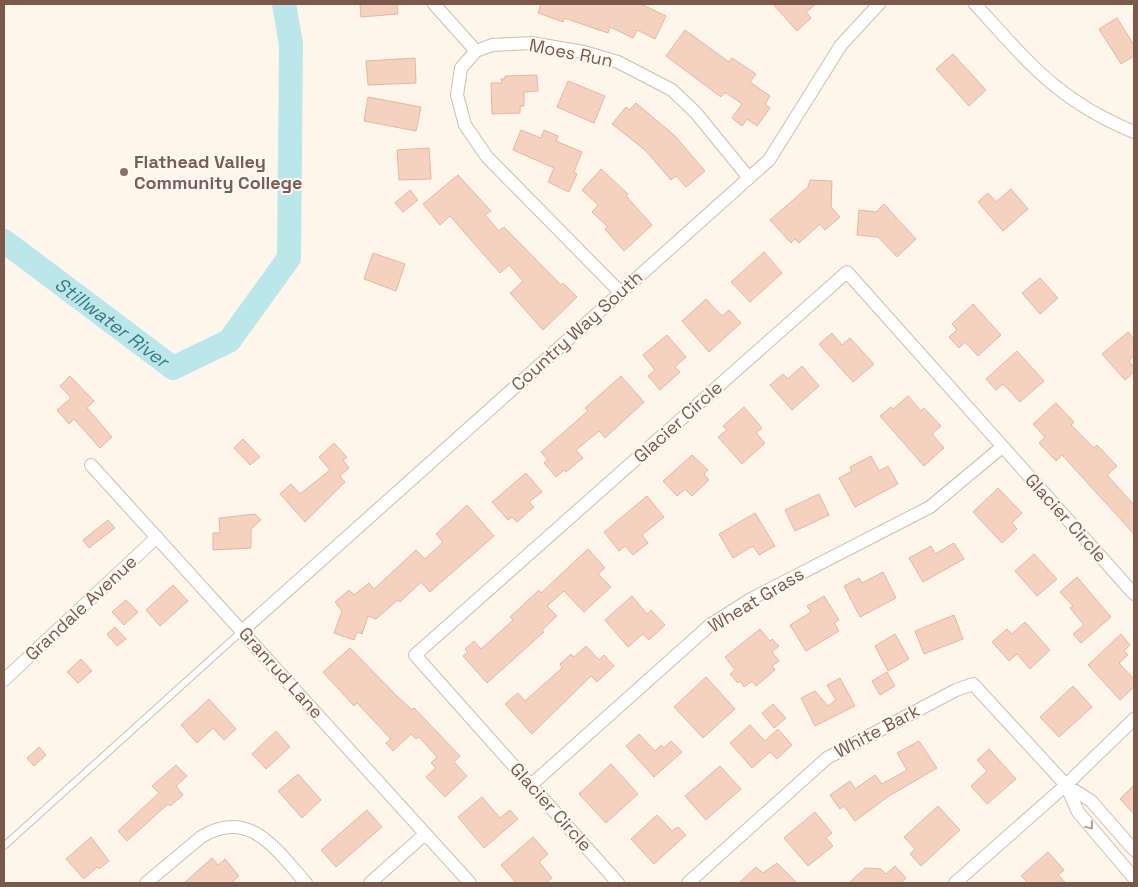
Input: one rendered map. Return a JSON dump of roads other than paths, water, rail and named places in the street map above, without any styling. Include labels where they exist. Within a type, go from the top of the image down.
[{"type":"street","points":[[434,4],[476,51],[461,68],[457,95],[465,125],[486,157],[620,292]]},
{"type":"street","name":"Country Way South","points":[[242,631],[769,160],[841,45],[879,4]]},
{"type":"street","points":[[975,4],[1018,52],[1049,82],[1084,108],[1134,132]]},
{"type":"street","name":"Moes Run","points":[[476,51],[492,46],[531,43],[584,52],[618,62],[672,90],[696,112],[749,178]]},
{"type":"street","name":"Glacier Circle","points":[[618,883],[415,655],[846,272],[1134,594]]},
{"type":"street","name":"Wheat Grass","points":[[532,785],[710,626],[751,599],[930,507],[1002,446]]},
{"type":"street","name":"Granrud Lane","points":[[90,465],[470,883]]},
{"type":"street","name":"Grandale Avenue","points":[[4,680],[157,537]]},
{"type":"street","name":"White Bark","points":[[688,883],[827,758],[956,690],[973,684],[1066,785]]},
{"type":"street","points":[[955,883],[1066,785],[1134,719]]},
{"type":"street","points":[[1066,785],[1091,801],[1134,850]]},
{"type":"street","points":[[1066,785],[1078,812],[1134,878]]},
{"type":"street","points":[[146,883],[202,836],[210,831],[231,826],[252,831],[262,837],[306,883]]},
{"type":"street","points":[[370,883],[425,834]]},
{"type":"lane","points":[[4,846],[242,631]]},
{"type":"waterway","name":"Stillwater River","points":[[4,241],[173,368],[229,341],[289,258],[291,44],[284,4]]},
{"type":"place","name":"Flathead Valley Community College","points":[[124,172]]}]
